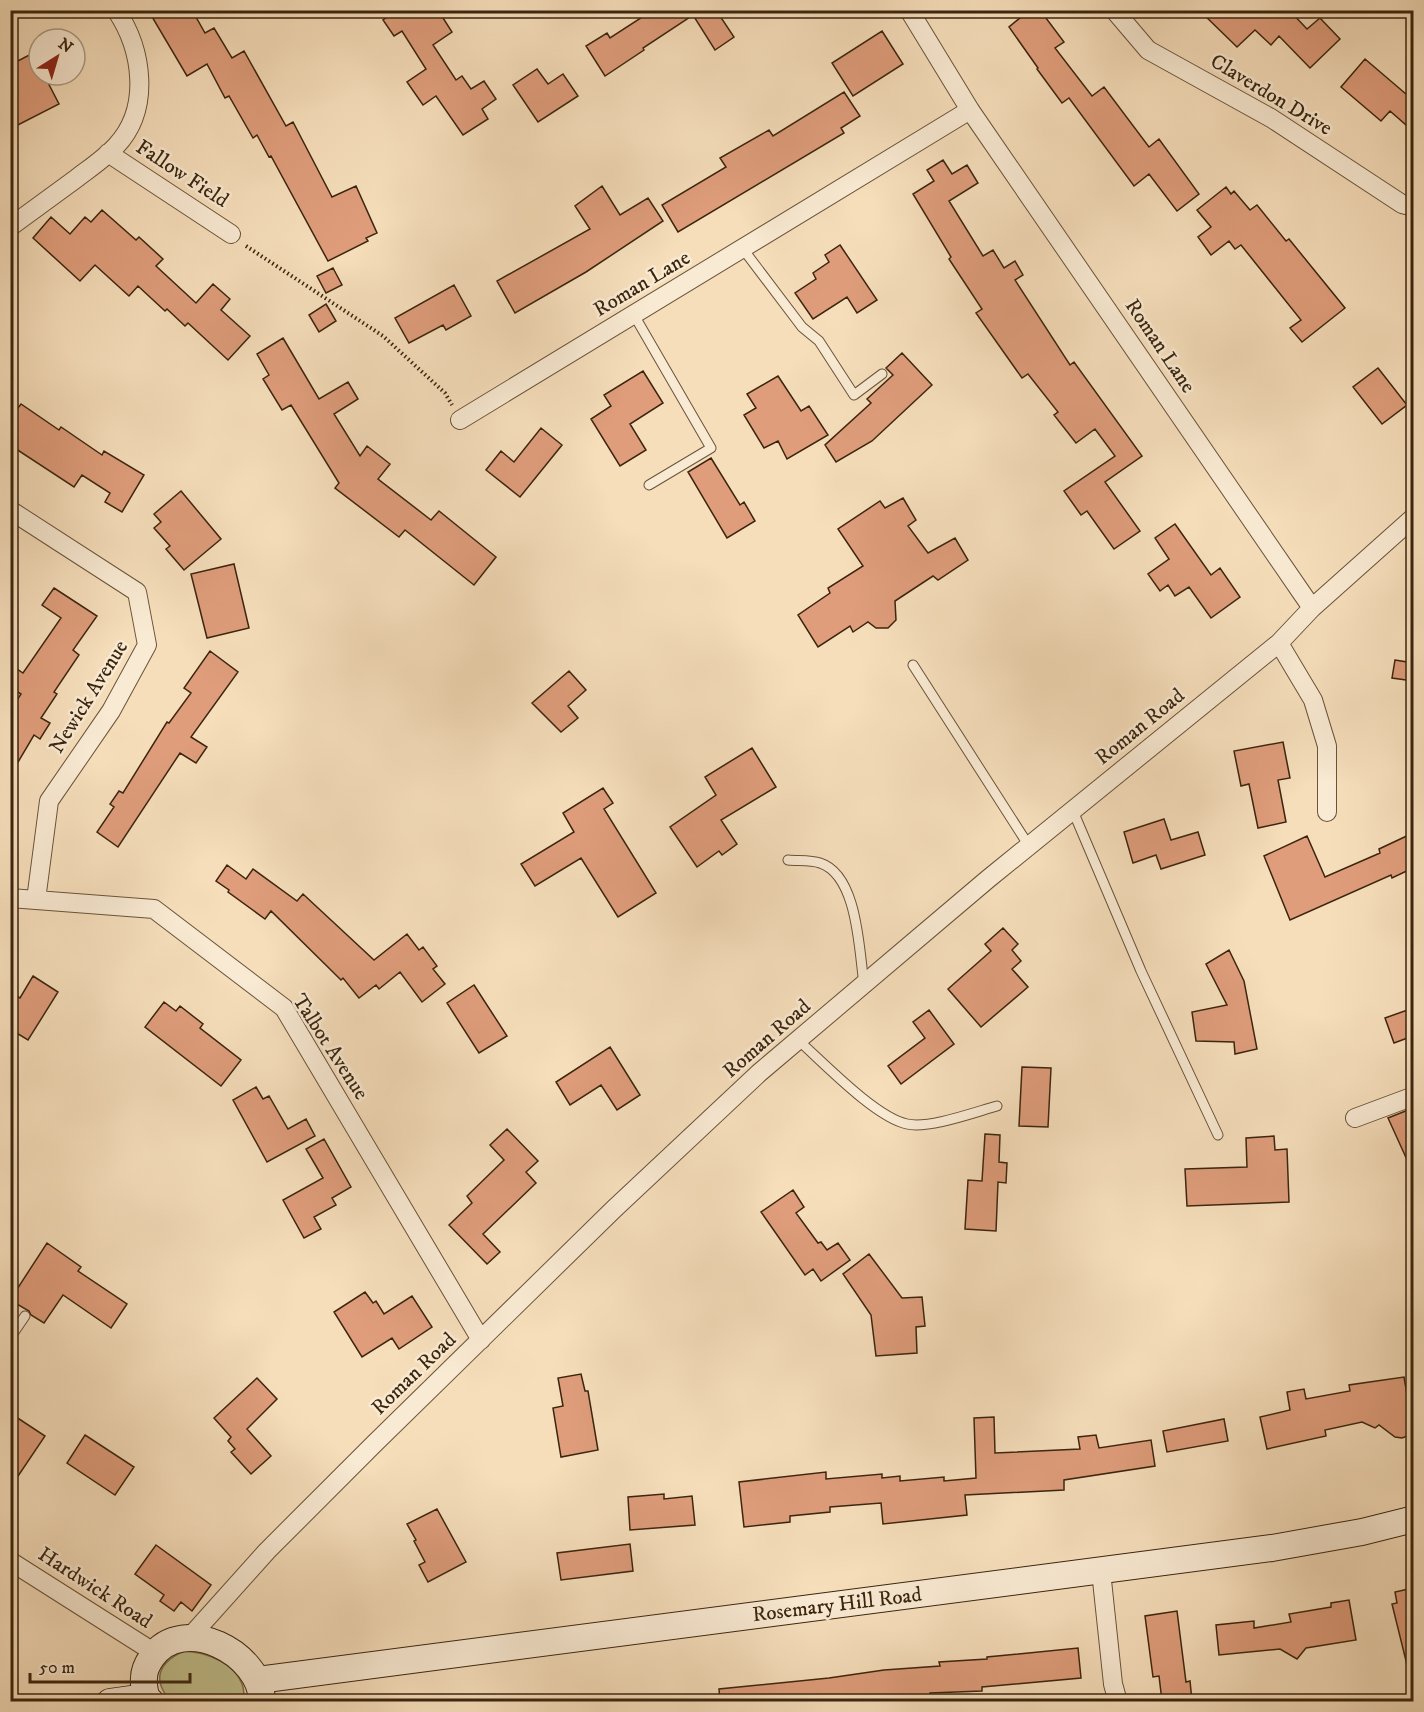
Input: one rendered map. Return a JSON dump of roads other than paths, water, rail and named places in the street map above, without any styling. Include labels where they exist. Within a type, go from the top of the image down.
[{"type":"main road","name":"Rosemary Hill Road","points":[[260,1691],[1272,1548],[1362,1532],[1413,1519]]},
{"type":"main road","points":[[110,1701],[149,1699],[144,1678],[146,1665],[164,1644],[176,1638],[200,1639],[224,1647],[237,1655],[260,1691]]},
{"type":"street","points":[[10,226],[117,146],[129,126],[138,102],[140,69],[135,47],[116,10]]},
{"type":"street","name":"Roman Lane","points":[[909,10],[970,110],[1312,608]]},
{"type":"street","name":"Claverdon Drive","points":[[1114,10],[1148,50],[1270,118],[1402,204],[1413,207]]},
{"type":"street","name":"Roman Lane","points":[[460,420],[970,110]]},
{"type":"street","name":"Fallow Field","points":[[108,153],[231,234]]},
{"type":"street","name":"Newick Avenue","points":[[10,510],[137,592],[147,645],[111,711],[49,801],[36,900]]},
{"type":"street","name":"Roman Road","points":[[189,1638],[267,1551],[374,1444],[614,1209],[759,1073],[1029,846],[1279,643],[1312,608],[1413,517]]},
{"type":"street","points":[[1279,643],[1312,700],[1327,746],[1327,812]]},
{"type":"street","name":"Talbot Avenue","points":[[10,898],[154,909],[284,1008],[481,1340]]},
{"type":"street","points":[[1355,1118],[1413,1096]]},
{"type":"street","name":"Hardwick Road","points":[[10,1561],[155,1653]]},
{"type":"street","points":[[1101,1571],[1113,1684],[1118,1701]]},
{"type":"lane","points":[[743,249],[802,327],[819,341],[854,395],[882,374]]},
{"type":"lane","points":[[634,315],[711,448],[649,485]]},
{"type":"lane","points":[[912,665],[1029,846]]},
{"type":"lane","points":[[1073,811],[1142,971],[1218,1135]]},
{"type":"lane","points":[[788,860],[821,863],[840,876],[851,900],[864,984]]},
{"type":"lane","points":[[798,1040],[880,1113],[908,1124],[935,1123],[997,1106]]},
{"type":"lane","points":[[10,1338],[25,1316]]}]
